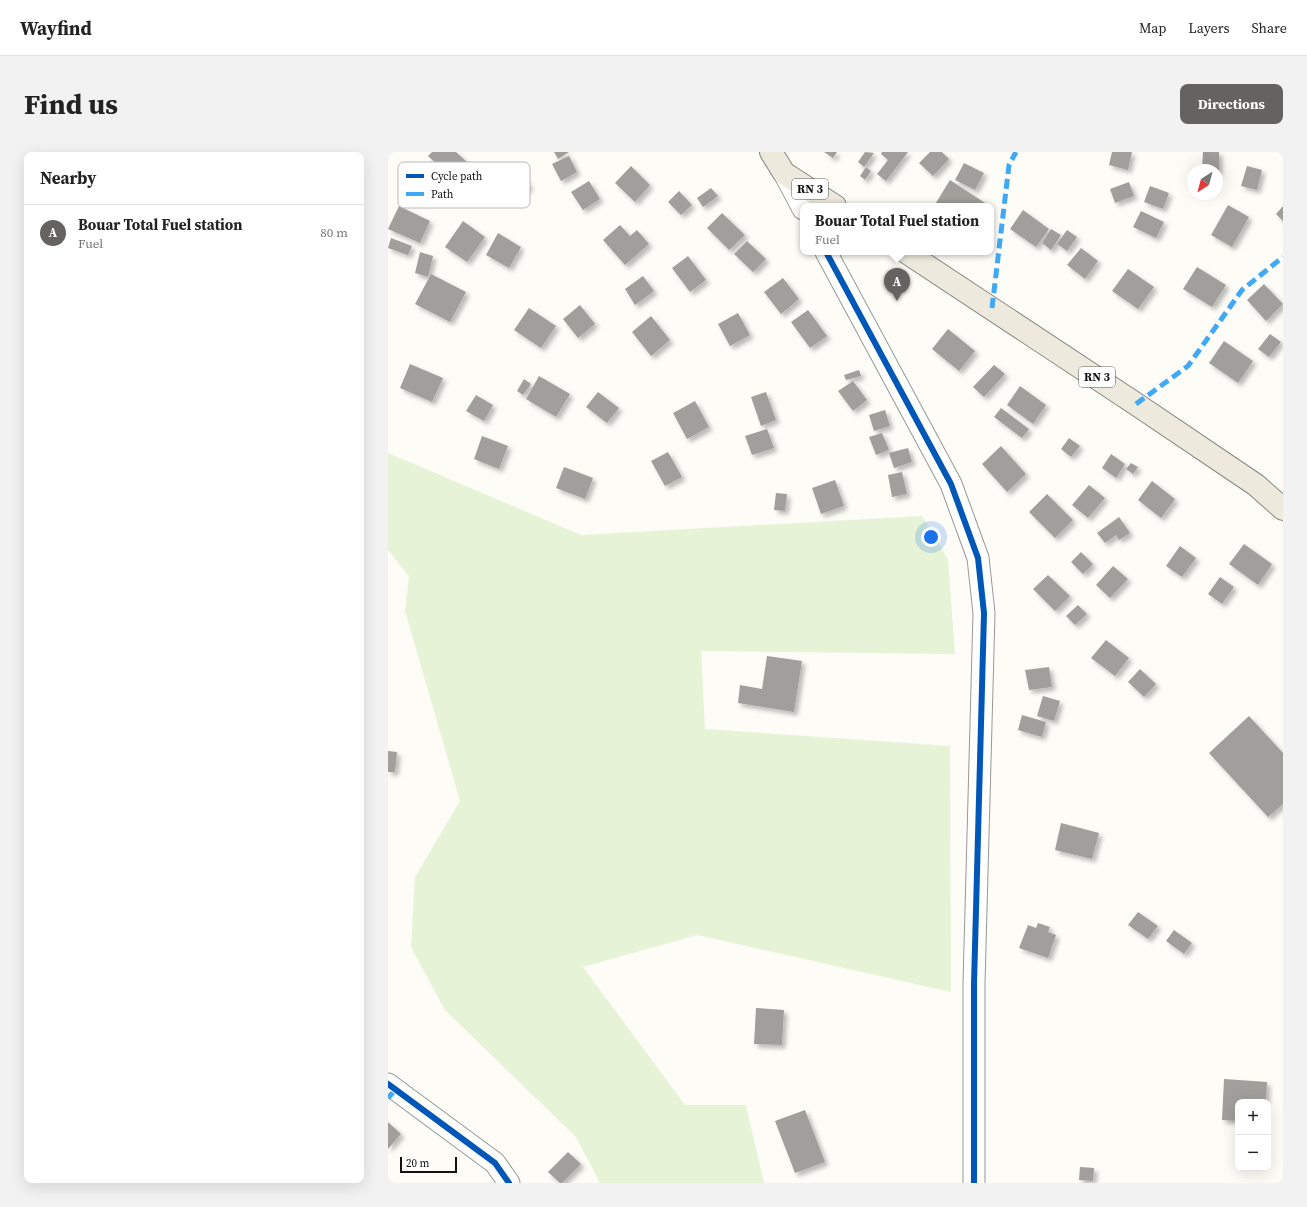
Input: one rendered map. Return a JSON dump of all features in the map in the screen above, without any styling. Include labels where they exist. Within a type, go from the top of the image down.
[{"type":"main road","name":"RN 3","points":[[771,152],[784,173],[830,203]]},
{"type":"main road","name":"RN 3","points":[[911,255],[1130,399],[1249,480],[1283,509]]},
{"type":"street","points":[[784,173],[800,203]]},
{"type":"street","points":[[828,255],[951,484],[978,558],[984,613],[974,984],[974,1183]]},
{"type":"street","points":[[388,1084],[495,1163],[510,1183]]},
{"type":"green space","points":[[388,453],[581,535],[922,516],[948,559],[955,654],[701,651],[705,729],[950,746],[951,992],[697,935],[583,967],[685,1105],[746,1105],[764,1183],[600,1183],[576,1137],[445,1010],[411,947],[415,877],[460,801],[405,611],[409,576],[388,550]]},
{"type":"building","points":[[432,152],[456,152],[467,162],[435,162],[428,156]]},
{"type":"building","points":[[554,152],[569,152],[558,159]]},
{"type":"building","points":[[824,152],[837,152],[833,158]]},
{"type":"building","points":[[865,152],[874,153],[864,167],[858,162]]},
{"type":"building","points":[[882,152],[908,152],[886,181],[877,174],[888,160],[881,154]]},
{"type":"building","points":[[930,152],[942,152],[949,159],[933,176],[919,163]]},
{"type":"building","points":[[1112,152],[1132,152],[1128,170],[1109,165]]},
{"type":"building","points":[[1203,152],[1219,152],[1219,164],[1202,164]]},
{"type":"building","points":[[569,156],[577,172],[561,181],[552,164]]},
{"type":"building","points":[[964,163],[984,173],[975,190],[955,180]]},
{"type":"building","points":[[631,166],[650,185],[635,202],[615,183]]},
{"type":"building","points":[[1247,166],[1262,170],[1257,190],[1241,186]]},
{"type":"building","points":[[866,167],[871,171],[865,180],[860,176]]},
{"type":"building","points":[[950,180],[985,203],[936,203]]},
{"type":"building","points":[[589,181],[600,199],[583,210],[571,192]]},
{"type":"building","points":[[1129,182],[1134,196],[1115,203],[1110,189]]},
{"type":"building","points":[[1150,186],[1169,193],[1163,209],[1144,202]]},
{"type":"building","points":[[711,188],[718,196],[703,207],[697,198]]},
{"type":"building","points":[[679,191],[692,205],[681,215],[668,202]]},
{"type":"building","points":[[1228,205],[1249,217],[1232,247],[1211,235]]},
{"type":"building","points":[[1283,206],[1283,221],[1276,214]]},
{"type":"building","points":[[398,208],[403,208],[430,221],[420,243],[388,229]]},
{"type":"building","points":[[1023,210],[1049,229],[1036,247],[1010,229]]},
{"type":"building","points":[[1141,211],[1164,222],[1156,238],[1133,227]]},
{"type":"building","points":[[722,213],[745,235],[729,250],[707,228]]},
{"type":"building","points":[[463,221],[485,237],[467,262],[445,247]]},
{"type":"building","points":[[620,225],[630,236],[637,230],[649,244],[625,265],[603,240]]},
{"type":"building","points":[[1051,229],[1061,235],[1051,250],[1042,243]]},
{"type":"building","points":[[1067,230],[1077,237],[1067,251],[1057,244]]},
{"type":"building","points":[[498,233],[521,247],[509,268],[486,255]]},
{"type":"building","points":[[391,238],[412,246],[408,255],[388,248]]},
{"type":"building","points":[[747,241],[766,259],[753,272],[734,254]]},
{"type":"building","points":[[1081,248],[1098,261],[1085,279],[1067,265]]},
{"type":"building","points":[[420,252],[433,256],[428,277],[415,273]]},
{"type":"building","points":[[688,256],[706,280],[690,292],[672,268]]},
{"type":"building","points":[[1197,267],[1226,285],[1212,307],[1183,289]]},
{"type":"building","points":[[1128,269],[1154,287],[1138,309],[1112,291]]},
{"type":"building","points":[[431,274],[466,292],[450,322],[415,304]]},
{"type":"building","points":[[643,276],[654,291],[635,305],[625,289]]},
{"type":"building","points":[[783,278],[799,299],[781,314],[764,292]]},
{"type":"building","points":[[1264,284],[1283,304],[1266,321],[1247,300]]},
{"type":"building","points":[[580,305],[595,324],[578,338],[563,319]]},
{"type":"building","points":[[529,308],[556,326],[541,348],[514,330]]},
{"type":"building","points":[[808,310],[827,336],[810,348],[791,322]]},
{"type":"building","points":[[738,313],[750,335],[730,346],[718,324]]},
{"type":"building","points":[[651,316],[670,340],[651,356],[632,332]]},
{"type":"building","points":[[948,329],[975,351],[959,371],[932,349]]},
{"type":"building","points":[[1270,334],[1281,342],[1269,357],[1258,349]]},
{"type":"building","points":[[1224,341],[1253,361],[1238,383],[1209,363]]},
{"type":"building","points":[[410,364],[443,378],[432,402],[400,388]]},
{"type":"building","points":[[994,365],[1005,374],[984,397],[973,387]]},
{"type":"building","points":[[859,370],[861,376],[846,380],[844,375]]},
{"type":"building","points":[[539,376],[570,394],[556,417],[526,399]]},
{"type":"building","points":[[524,379],[531,384],[523,395],[517,391]]},
{"type":"building","points":[[853,381],[867,400],[853,411],[838,391]]},
{"type":"building","points":[[1020,386],[1046,405],[1033,424],[1007,405]]},
{"type":"building","points":[[598,392],[619,408],[607,423],[586,407]]},
{"type":"building","points":[[766,392],[776,420],[761,426],[751,397]]},
{"type":"building","points":[[476,395],[493,405],[484,421],[466,411]]},
{"type":"building","points":[[695,401],[709,427],[687,439],[673,413]]},
{"type":"building","points":[[1001,408],[1029,429],[1022,438],[994,417]]},
{"type":"building","points":[[885,410],[890,426],[874,431],[869,415]]},
{"type":"building","points":[[767,429],[774,448],[752,455],[745,436]]},
{"type":"building","points":[[882,433],[889,450],[876,455],[869,437]]},
{"type":"building","points":[[482,436],[508,446],[499,469],[474,459]]},
{"type":"building","points":[[1069,438],[1080,446],[1071,457],[1061,449]]},
{"type":"building","points":[[1001,446],[1026,474],[1007,492],[982,464]]},
{"type":"building","points":[[908,448],[912,462],[894,468],[889,453]]},
{"type":"building","points":[[668,452],[682,477],[665,486],[651,461]]},
{"type":"building","points":[[1111,454],[1125,464],[1116,478],[1102,468]]},
{"type":"building","points":[[1131,463],[1138,467],[1133,474],[1126,469]]},
{"type":"building","points":[[564,467],[593,478],[585,499],[556,488]]},
{"type":"building","points":[[902,472],[907,494],[892,497],[888,475]]},
{"type":"building","points":[[835,480],[844,506],[821,514],[812,488]]},
{"type":"building","points":[[1152,481],[1175,499],[1161,518],[1138,500]]},
{"type":"building","points":[[1089,485],[1105,498],[1088,518],[1072,505]]},
{"type":"building","points":[[776,493],[787,494],[785,511],[774,510]]},
{"type":"building","points":[[1047,494],[1073,520],[1055,538],[1029,512]]},
{"type":"building","points":[[1119,517],[1130,533],[1119,540],[1116,535],[1105,543],[1097,533]]},
{"type":"building","points":[[1244,544],[1272,564],[1258,585],[1229,564]]},
{"type":"building","points":[[1180,546],[1196,558],[1182,577],[1166,566]]},
{"type":"building","points":[[1081,552],[1093,564],[1083,574],[1071,562]]},
{"type":"building","points":[[1113,566],[1128,579],[1110,598],[1096,585]]},
{"type":"building","points":[[1048,575],[1070,596],[1055,611],[1033,589]]},
{"type":"building","points":[[1220,577],[1234,587],[1222,604],[1208,594]]},
{"type":"building","points":[[1078,605],[1087,614],[1075,625],[1066,616]]},
{"type":"building","points":[[1106,640],[1129,658],[1115,676],[1091,658]]},
{"type":"building","points":[[767,656],[802,661],[794,712],[738,703],[740,685],[762,689]]},
{"type":"building","points":[[1049,667],[1052,687],[1029,690],[1025,670]]},
{"type":"building","points":[[1140,669],[1156,684],[1144,697],[1128,682]]},
{"type":"building","points":[[1043,696],[1060,701],[1054,721],[1037,716]]},
{"type":"building","points":[[1022,715],[1046,722],[1042,737],[1018,730]]},
{"type":"building","points":[[1249,716],[1283,753],[1283,804],[1268,817],[1209,753]]},
{"type":"building","points":[[388,751],[397,752],[395,772],[388,772]]},
{"type":"building","points":[[1061,823],[1099,833],[1092,859],[1055,850]]},
{"type":"building","points":[[1138,912],[1158,926],[1148,939],[1128,925]]},
{"type":"building","points":[[1038,923],[1050,927],[1048,932],[1056,935],[1048,958],[1019,948],[1028,925],[1036,928]]},
{"type":"building","points":[[1174,930],[1192,943],[1184,954],[1166,941]]},
{"type":"building","points":[[756,1008],[784,1010],[782,1045],[754,1044]]},
{"type":"building","points":[[1224,1079],[1267,1082],[1266,1099],[1235,1099],[1235,1121],[1222,1120]]},
{"type":"building","points":[[805,1110],[825,1162],[795,1173],[775,1121]]},
{"type":"building","points":[[388,1122],[401,1134],[388,1149]]},
{"type":"building","points":[[568,1152],[581,1164],[562,1183],[560,1183],[548,1172]]},
{"type":"building","points":[[1080,1167],[1094,1168],[1093,1181],[1079,1180]]},
{"type":"marked path","points":[[992,308],[1009,165],[1016,152]]},
{"type":"marked path","points":[[1136,404],[1188,366],[1242,290],[1283,257]]},
{"type":"marked path","points":[[388,1098],[396,1089]]},
{"type":"cycle path","points":[[828,255],[951,484],[978,558],[984,613],[974,984],[974,1183]]},
{"type":"cycle path","points":[[388,1084],[495,1163],[509,1183]]},
{"type":"place","name":"Bouar Total Fuel station","points":[[897,301]]}]
